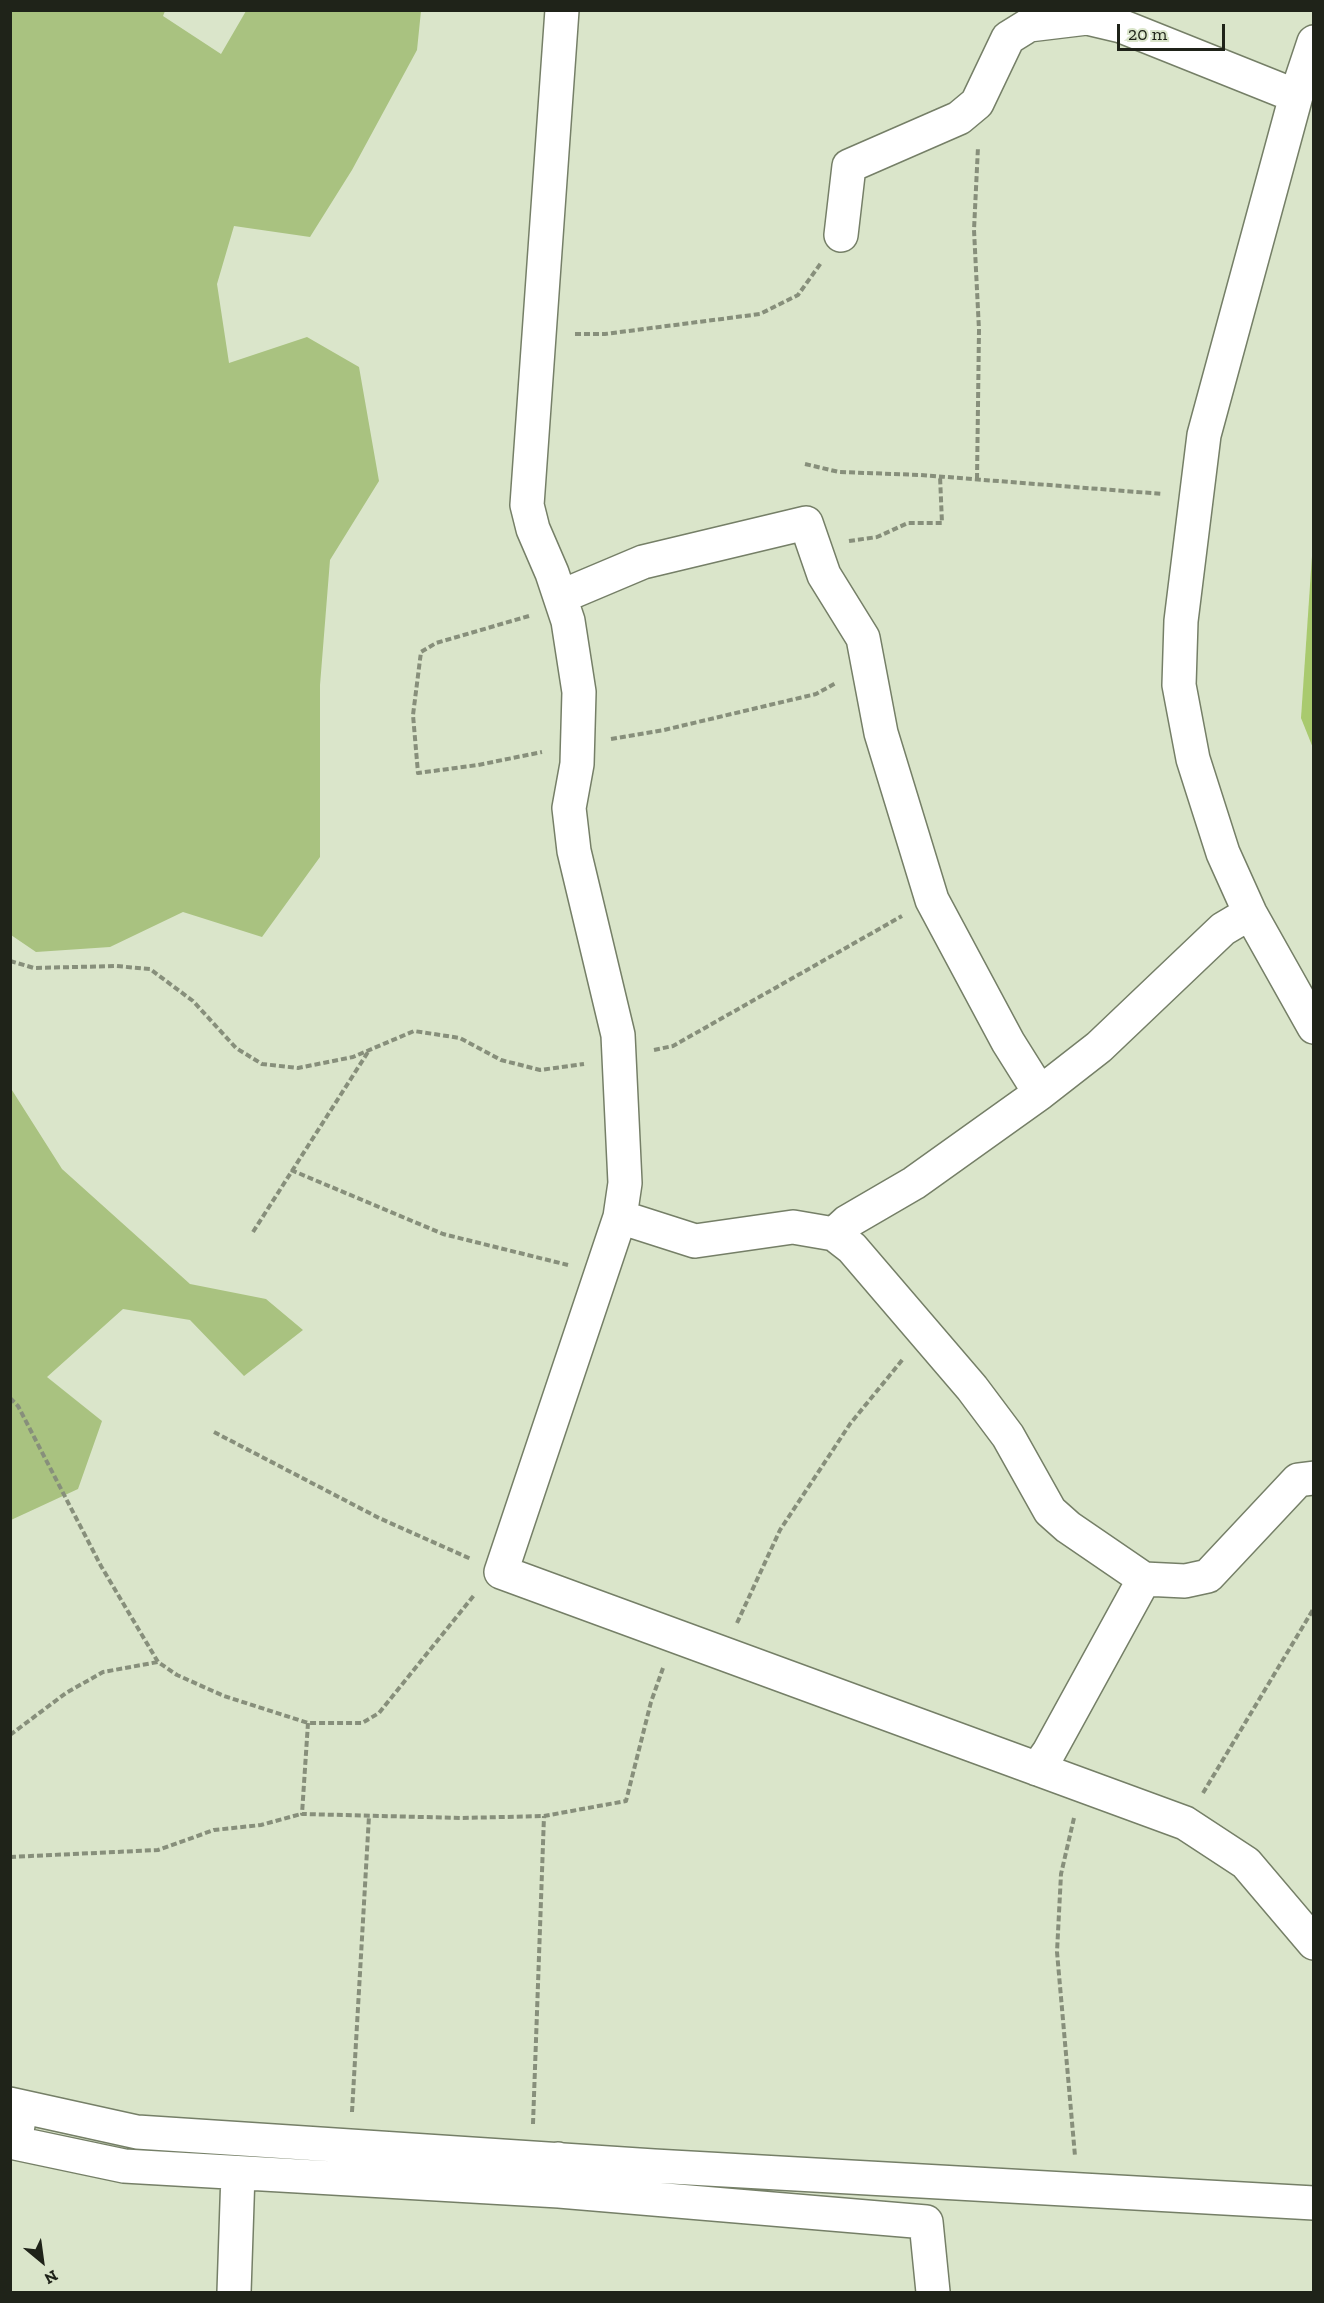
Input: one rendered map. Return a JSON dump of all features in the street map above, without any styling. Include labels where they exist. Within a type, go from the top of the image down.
[{"type":"street","points":[[562,10],[527,505],[533,529],[568,621],[579,692],[577,764],[569,808],[573,840],[618,1035],[625,1183],[620,1216],[602,1273],[501,1572],[1185,1823],[1246,1863],[1314,1943]]},
{"type":"street","points":[[842,235],[849,166],[959,118],[977,102],[1008,38],[1029,25],[1087,18],[1121,26],[1296,96]]},
{"type":"street","points":[[1314,42],[1296,96],[1204,435],[1181,621],[1179,685],[1193,759],[1223,853],[1250,913],[1314,1027]]},
{"type":"street","points":[[560,597],[643,562],[806,523],[824,575],[863,638],[880,733],[932,900],[1008,1042],[1040,1093]]},
{"type":"street","points":[[834,1234],[847,1222],[914,1183],[1040,1093],[1099,1047],[1223,929],[1250,913]]},
{"type":"street","points":[[620,1216],[695,1240],[793,1227],[834,1234],[852,1248],[972,1388],[1008,1436],[1050,1511],[1068,1527],[1144,1578],[1185,1581],[1208,1576],[1298,1480],[1314,1478]]},
{"type":"street","points":[[1037,1769],[1049,1752],[1144,1578]]},
{"type":"street","points":[[933,2292],[926,2222],[559,2191],[124,2166],[13,2143],[16,2105],[137,2132],[1314,2203]]},
{"type":"street","points":[[545,2158],[559,2191]]},
{"type":"street","points":[[234,2292],[238,2173]]},
{"type":"path","points":[[970,108],[979,123],[974,230],[979,330],[977,479]]},
{"type":"path","points":[[538,335],[605,334],[760,314],[798,295],[842,235]]},
{"type":"path","points":[[805,464],[839,472],[940,476],[1196,496]]},
{"type":"path","points":[[814,547],[877,537],[908,523],[942,522],[940,476]]},
{"type":"path","points":[[10,961],[34,968],[116,966],[150,969],[193,1001],[236,1048],[262,1064],[298,1068],[353,1057],[414,1031],[460,1038],[501,1060],[540,1070],[620,1059],[673,1046],[932,900]]},
{"type":"path","points":[[253,1232],[368,1051]]},
{"type":"path","points":[[291,1170],[443,1234],[602,1273]]},
{"type":"path","points":[[724,1654],[780,1530],[850,1424],[925,1333]]},
{"type":"path","points":[[10,1398],[18,1406],[101,1566],[158,1662],[177,1675],[224,1696],[308,1723],[362,1724],[379,1713],[472,1596],[501,1572],[379,1518],[214,1432]]},
{"type":"path","points":[[1185,1823],[1314,1608]]},
{"type":"path","points":[[10,1857],[158,1850],[214,1830],[261,1825],[302,1814],[544,1816],[626,1801],[651,1702],[675,1636]]},
{"type":"path","points":[[10,1735],[66,1693],[103,1672],[158,1662]]},
{"type":"path","points":[[302,1814],[308,1723]]},
{"type":"path","points":[[1074,2159],[1076,2153],[1056,1952],[1061,1874],[1081,1785]]},
{"type":"path","points":[[350,2145],[369,1816]]},
{"type":"path","points":[[544,1816],[545,2158]]},
{"type":"shaded area","points":[[10,11],[165,11],[163,16],[221,54],[246,11],[421,11],[417,50],[352,170],[310,237],[234,226],[217,284],[229,363],[307,337],[359,367],[379,481],[330,560],[320,685],[320,857],[262,937],[183,912],[110,947],[36,952],[11,935]]},
{"type":"shaded area","points":[[1313,541],[1314,748],[1301,718]]},
{"type":"shaded area","points":[[10,1087],[62,1169],[190,1284],[266,1299],[303,1330],[244,1376],[190,1320],[123,1309],[47,1377],[102,1421],[78,1489],[11,1520]]}]
